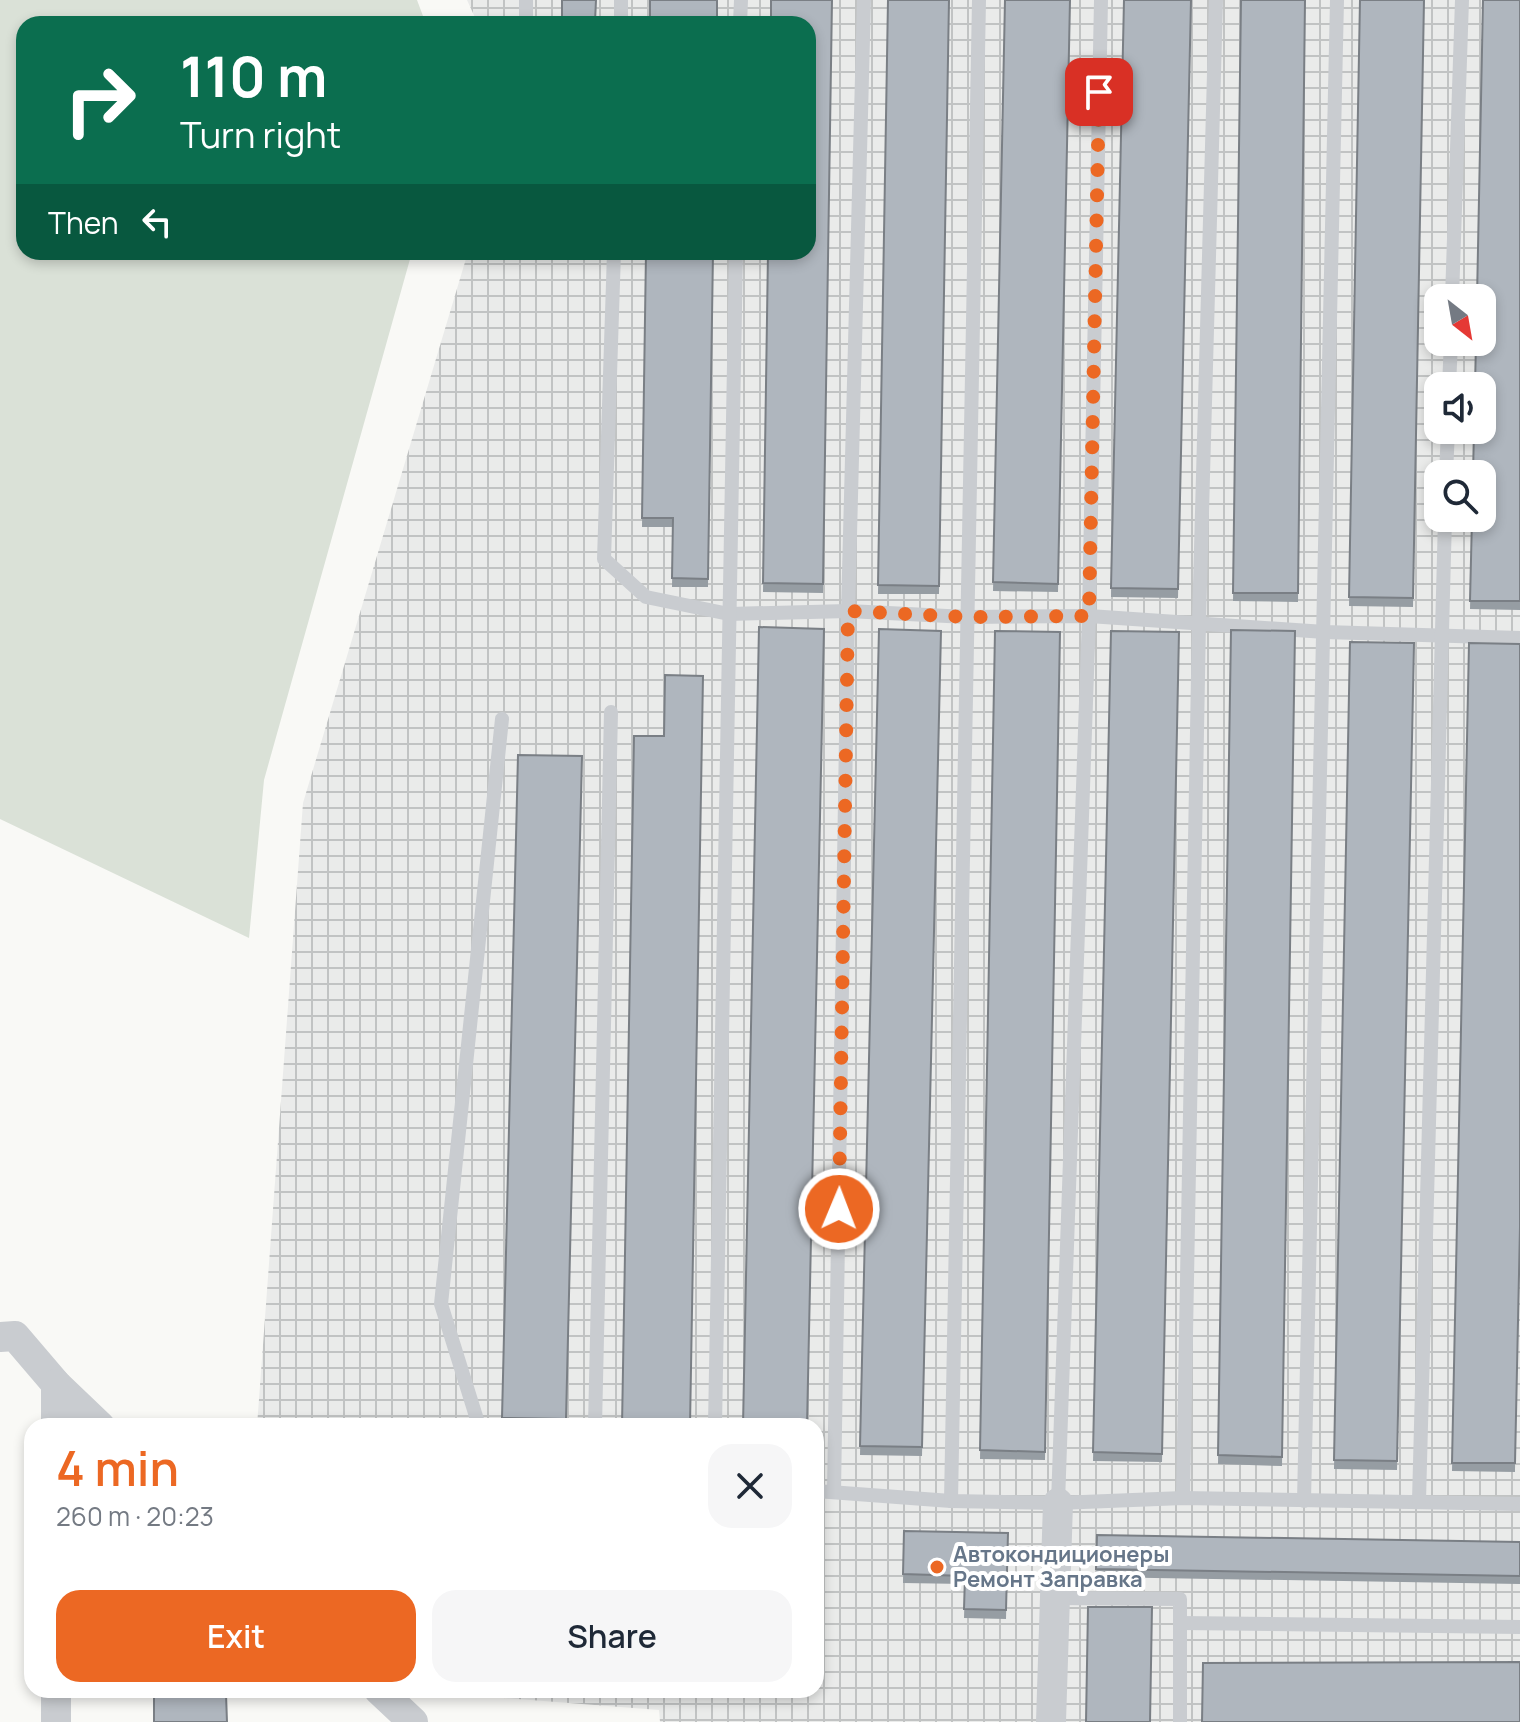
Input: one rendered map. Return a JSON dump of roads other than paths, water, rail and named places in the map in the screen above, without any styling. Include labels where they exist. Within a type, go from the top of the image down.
[{"type":"street","points":[[0,1337],[15,1336],[56,1384],[92,1418]]},
{"type":"street","points":[[56,1384],[56,1418]]},
{"type":"street","points":[[1051,1722],[1058,1503]]},
{"type":"street","points":[[56,1698],[56,1722]]},
{"type":"street","points":[[388,1698],[413,1722]]},
{"type":"lane","points":[[834,1492],[848,611],[864,0]]},
{"type":"lane","points":[[951,1501],[979,0]]},
{"type":"lane","points":[[1058,1503],[1089,616],[1101,0]]},
{"type":"lane","points":[[1183,1498],[1199,622],[1216,0]]},
{"type":"lane","points":[[1304,1501],[1337,0]]},
{"type":"lane","points":[[1452,284],[1462,0]]},
{"type":"lane","points":[[614,260],[604,559],[646,597],[729,614],[848,611],[967,617],[1089,616],[1325,632],[1520,638]]},
{"type":"lane","points":[[715,1418],[736,260]]},
{"type":"lane","points":[[1419,1501],[1445,532]]},
{"type":"lane","points":[[595,1418],[611,712]]},
{"type":"lane","points":[[477,1418],[441,1304],[502,719]]},
{"type":"lane","points":[[824,1491],[951,1501],[1058,1503],[1183,1498],[1520,1504]]},
{"type":"lane","points":[[1055,1598],[1180,1599],[1180,1722]]},
{"type":"lane","points":[[1180,1623],[1520,1627]]},
{"type":"place","name":"Автокондиционеры Ремонт Заправка","points":[[937,1567]]}]
